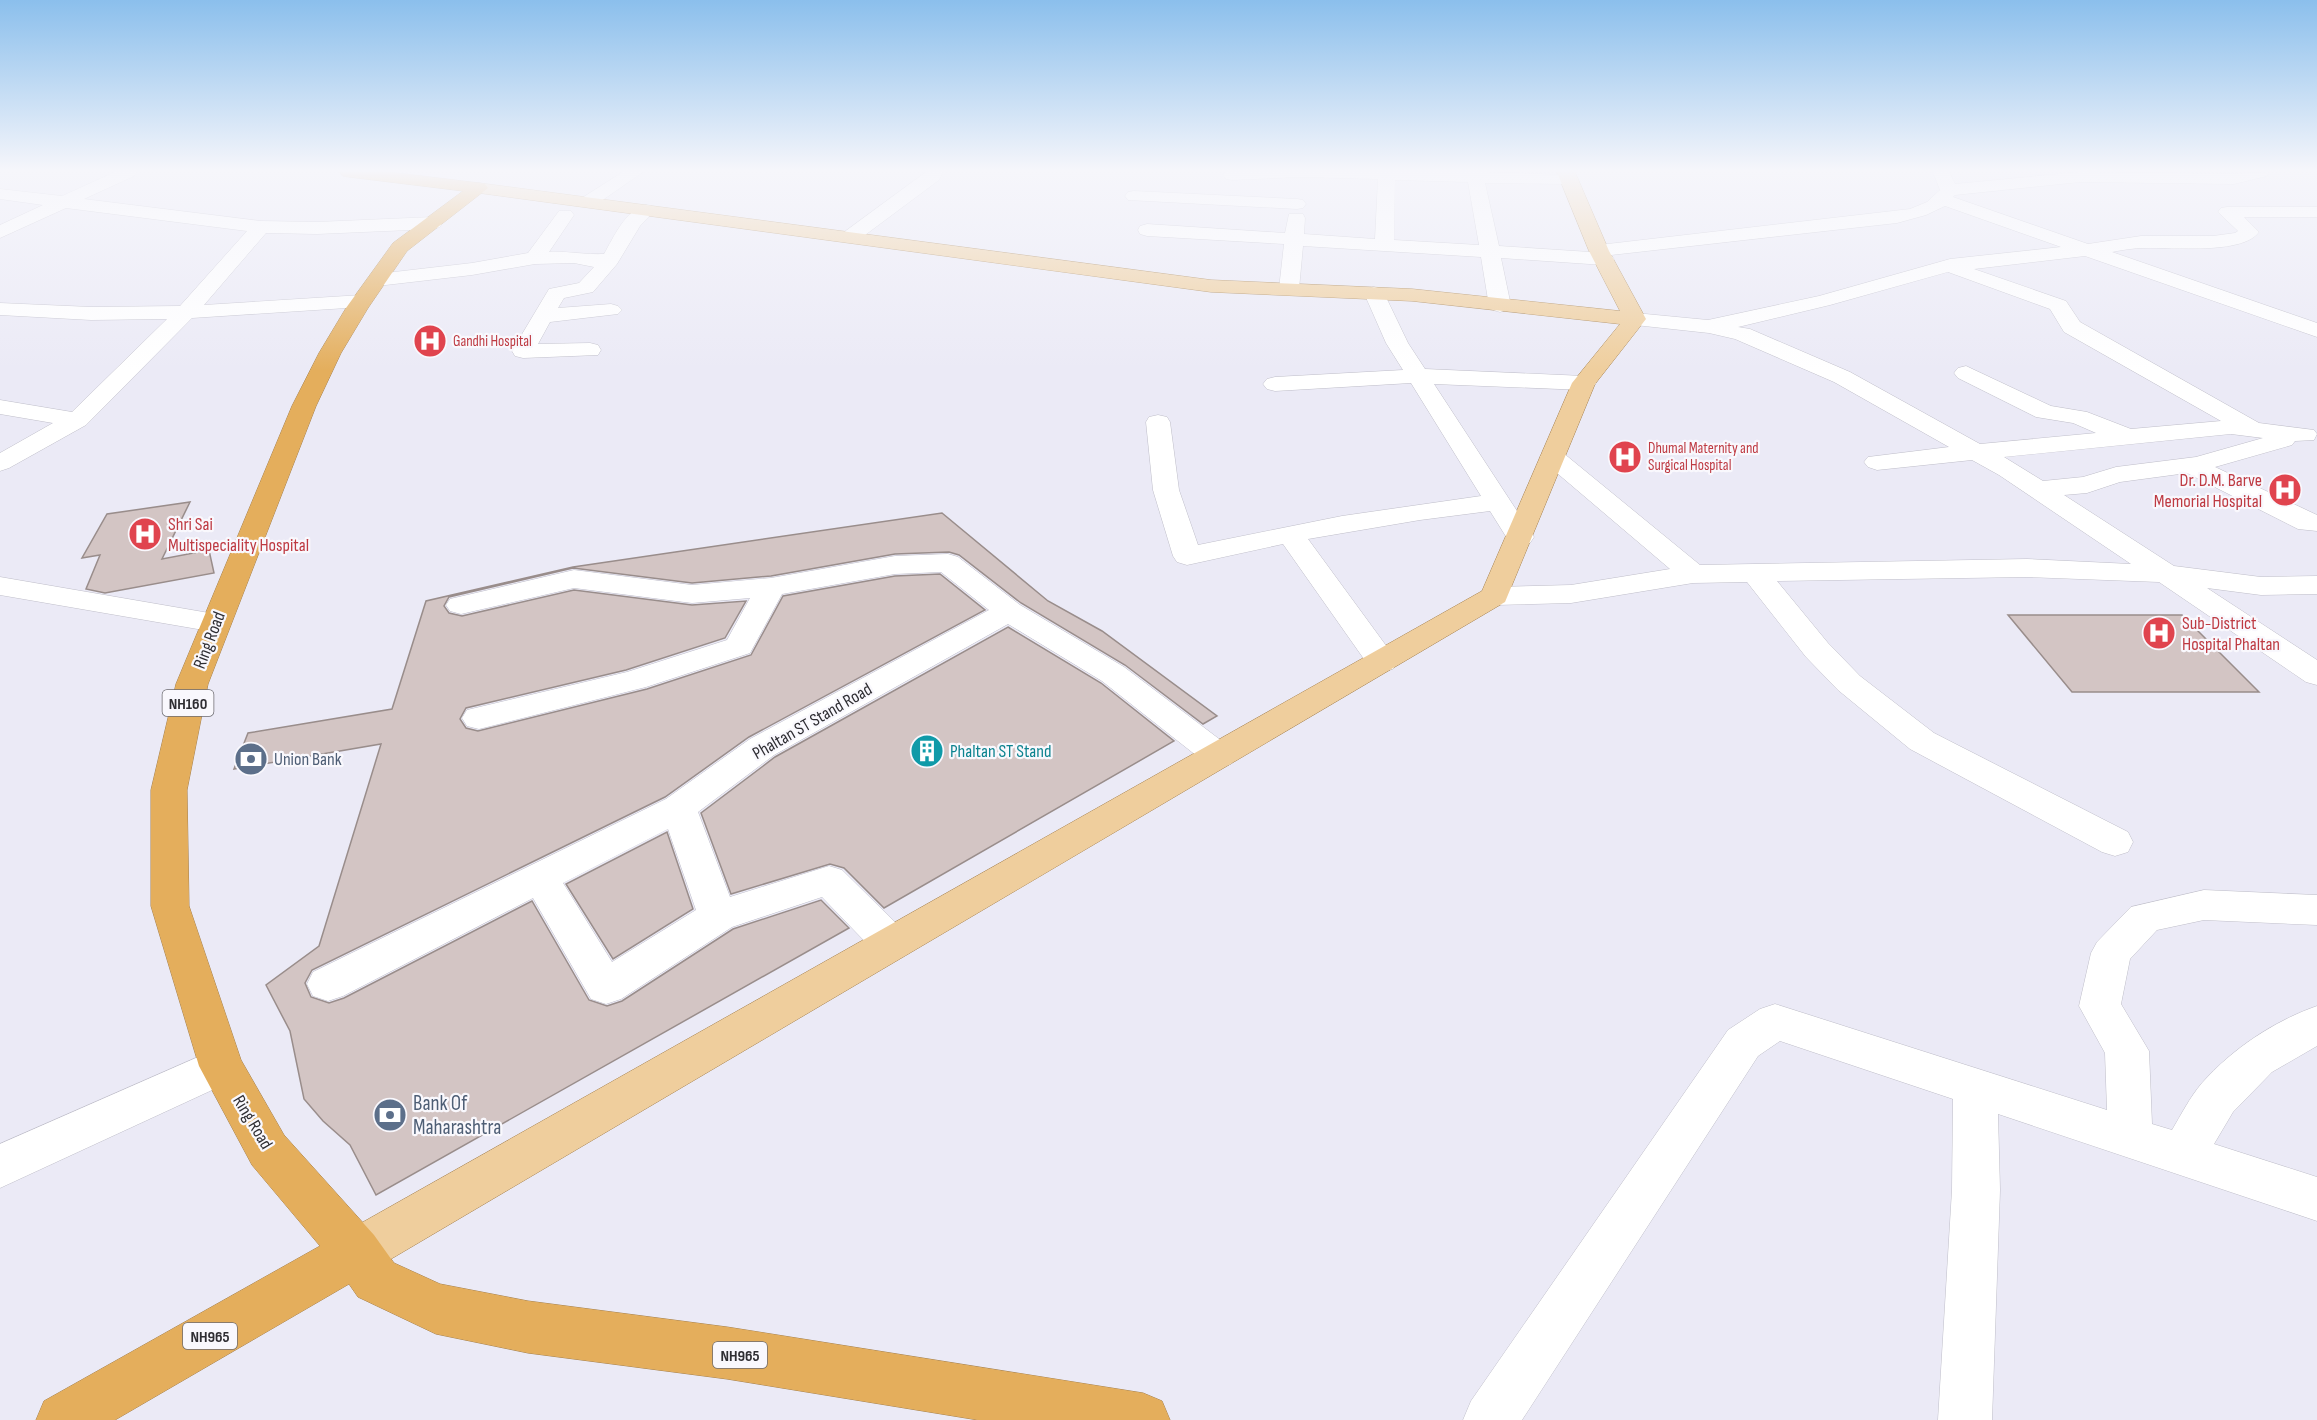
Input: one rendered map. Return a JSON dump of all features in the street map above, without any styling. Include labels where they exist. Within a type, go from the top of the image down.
[{"type":"highway","name":"Ring Road","points":[[357,1252],[268,1150],[221,1066],[170,906],[169,790],[192,684],[304,406],[330,352],[400,247],[412,238]]},
{"type":"highway","name":"NH965","points":[[63,1420],[357,1252],[376,1280],[436,1309],[528,1327],[727,1353],[1143,1420]]},
{"type":"main road","points":[[859,238],[1211,286],[1412,295],[1635,319]]},
{"type":"main road","points":[[1595,238],[1635,319]]},
{"type":"main road","points":[[357,1252],[1495,596],[1584,383],[1635,319]]},
{"type":"street","points":[[0,463],[77,420],[185,313],[251,238]]},
{"type":"street","points":[[535,258],[549,238]]},
{"type":"street","points":[[590,350],[523,351],[556,293],[586,288],[610,260],[623,238]]},
{"type":"street","points":[[1257,238],[1492,253],[1602,255],[1732,238]]},
{"type":"street","points":[[1384,238],[1384,246]]},
{"type":"street","points":[[1488,238],[1500,306]]},
{"type":"street","points":[[2060,238],[2317,330]]},
{"type":"street","points":[[1709,327],[1823,301],[1947,266],[2011,260],[2141,242],[2212,242],[2238,238]]},
{"type":"street","points":[[1289,289],[1294,241]]},
{"type":"street","points":[[0,309],[57,314],[185,313],[370,290],[535,258],[610,260]]},
{"type":"street","points":[[1947,266],[2060,305],[2062,314],[2072,327],[2254,430]]},
{"type":"street","points":[[1374,293],[1397,343],[1520,537]]},
{"type":"street","points":[[542,316],[611,310]]},
{"type":"street","points":[[1635,319],[1709,327],[1742,334],[1842,376],[1978,453],[2037,490],[2317,675]]},
{"type":"street","points":[[1966,373],[2045,412],[2078,417],[2126,437]]},
{"type":"street","points":[[1275,384],[1418,376],[1584,383]]},
{"type":"street","points":[[0,407],[77,420]]},
{"type":"street","points":[[1158,422],[1166,490],[1187,556],[1290,534],[1444,507],[1498,502]]},
{"type":"street","points":[[1877,462],[2231,427],[2311,433]]},
{"type":"street","points":[[2037,490],[2087,485],[2116,475],[2191,465],[2311,433]]},
{"type":"street","points":[[1553,457],[1693,574]]},
{"type":"street","points":[[2191,465],[2308,523],[2317,523]]},
{"type":"street","points":[[1290,534],[1382,662]]},
{"type":"street","points":[[461,605],[574,579],[692,594],[771,587],[895,565],[948,563],[1009,611],[1113,674],[1219,756]]},
{"type":"street","points":[[1495,596],[1571,594],[1693,574],[2027,568],[2166,574],[2261,586],[2317,585]]},
{"type":"street","points":[[1755,573],[1817,650],[1848,683],[1922,741],[2115,842]]},
{"type":"street","points":[[0,586],[215,623]]},
{"type":"street","points":[[479,718],[635,680],[739,646],[771,587]]},
{"type":"street","name":"Phaltan ST Stand Road","points":[[328,984],[679,808],[762,747],[1009,611]]},
{"type":"street","points":[[679,808],[718,916]]},
{"type":"street","points":[[541,877],[570,930],[606,987],[718,916],[829,880],[892,944]]},
{"type":"street","points":[[2130,1138],[2127,1051],[2100,1006],[2111,953],[2145,918],[2204,905],[2317,910]]},
{"type":"street","points":[[1490,1420],[1743,1043],[1775,1022],[2317,1199]]},
{"type":"street","points":[[2182,1155],[2217,1098],[2257,1059],[2317,1024]]},
{"type":"street","points":[[0,1166],[221,1066]]},
{"type":"street","points":[[1965,1420],[1976,1190],[1975,1087]]},
{"type":"building","points":[[190,502],[162,559],[209,550],[214,573],[105,593],[86,589],[100,555],[82,558],[107,514]]},
{"type":"building","points":[[942,513],[1048,601],[1102,631],[1217,716],[1203,724],[1125,665],[1021,603],[959,555],[949,552],[895,554],[771,576],[692,583],[573,568],[449,597],[444,606],[449,613],[462,616],[574,590],[692,605],[746,601],[725,638],[626,670],[466,708],[460,719],[466,728],[478,731],[647,689],[751,655],[783,596],[895,576],[940,574],[985,610],[749,737],[665,797],[312,970],[305,983],[311,997],[329,1003],[344,998],[532,901],[589,1000],[607,1006],[622,1001],[733,929],[821,900],[849,928],[376,1195],[350,1145],[323,1121],[304,1099],[290,1031],[266,985],[319,946],[381,744],[234,769],[248,733],[392,709],[426,601],[573,567]]},
{"type":"building","points":[[2008,615],[2182,615],[2259,692],[2072,692]]},
{"type":"building","points":[[1008,627],[1101,683],[1174,741],[884,908],[844,868],[830,864],[731,894],[701,813],[775,757]]},
{"type":"building","points":[[667,832],[693,909],[613,959],[566,884]]},
{"type":"place","name":"Gandhi Hospital","points":[[430,341]]},
{"type":"place","name":"Dhumal Maternity and Surgical Hospital","points":[[1625,457]]},
{"type":"place","name":"Dr. D.M. Barve Memorial Hospital","points":[[2285,490]]},
{"type":"place","name":"Shri Sai Multispeciality Hospital","points":[[145,534]]},
{"type":"place","name":"Sub-District Hospital Phaltan","points":[[2159,633]]},
{"type":"place","name":"Phaltan ST Stand","points":[[927,751]]},
{"type":"place","name":"Union Bank","points":[[251,759]]},
{"type":"place","name":"Bank Of Maharashtra","points":[[390,1115]]}]
